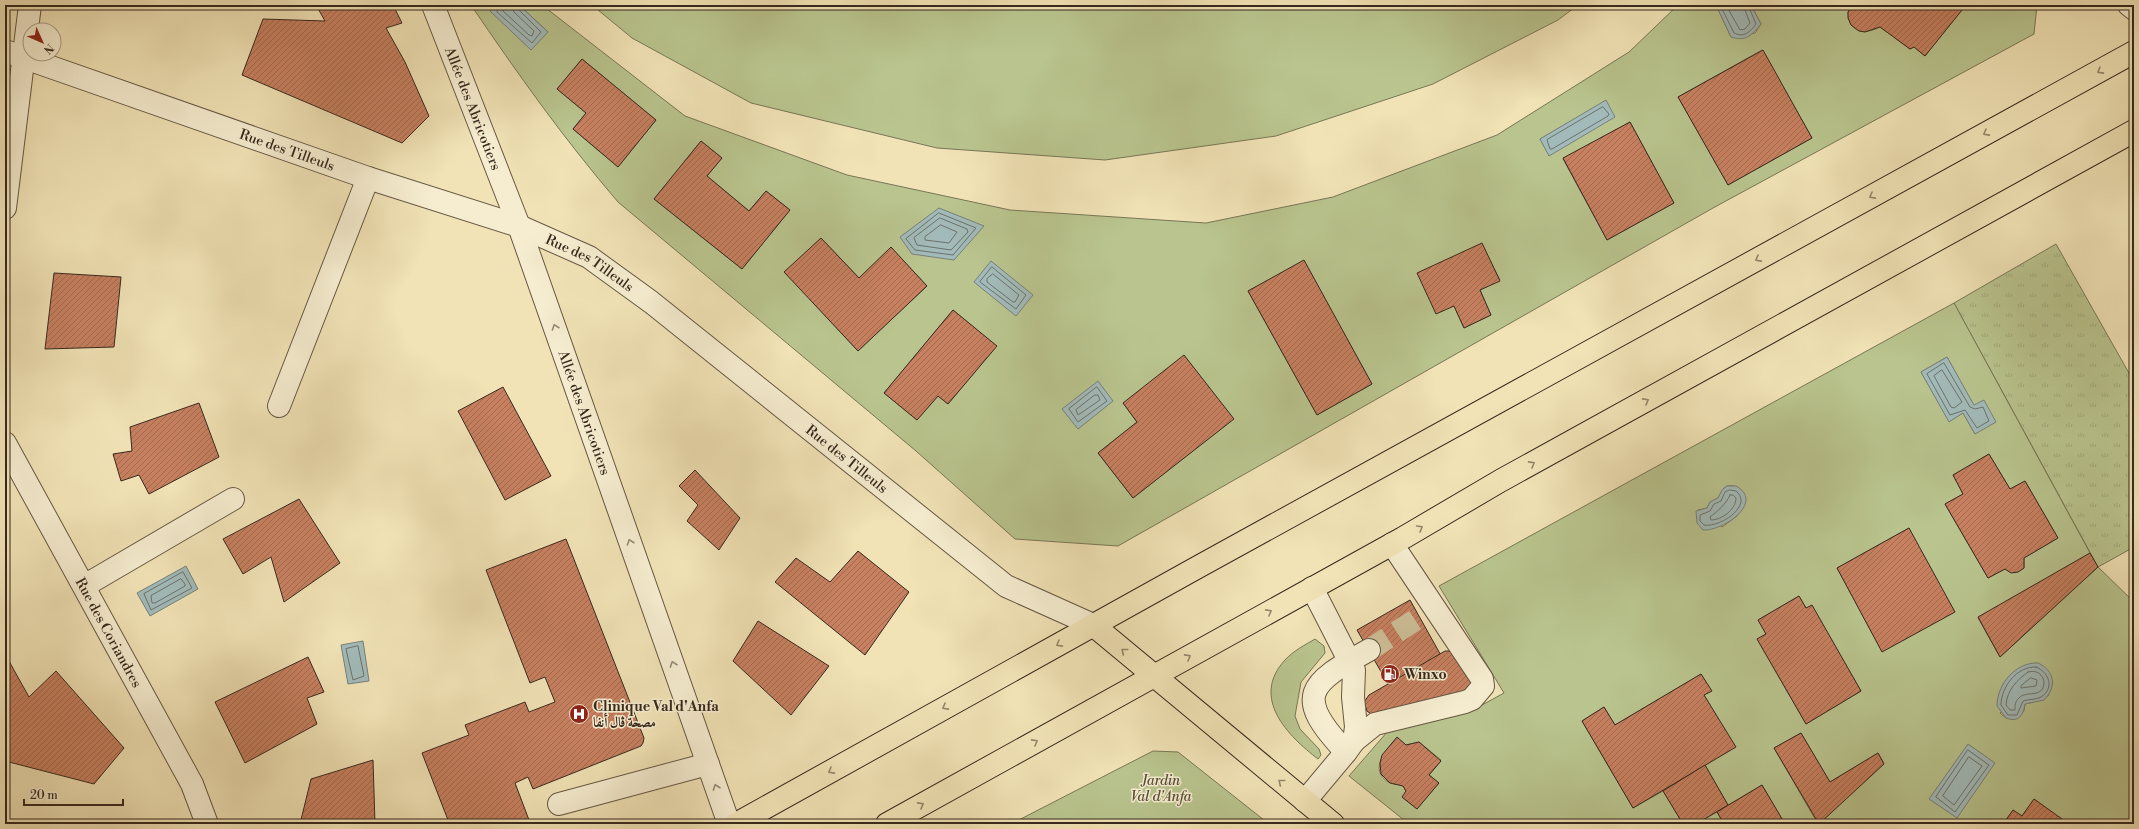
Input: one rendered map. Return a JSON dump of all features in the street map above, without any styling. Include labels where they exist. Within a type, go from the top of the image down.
[{"type":"main road","points":[[736,824],[1093,625],[2134,52]]},
{"type":"main road","points":[[887,824],[1392,544],[1500,481],[2134,131]]},
{"type":"main road","points":[[1093,625],[1333,824]]},
{"type":"street","points":[[5,208],[15,54],[30,5]]},
{"type":"street","name":"Allée des Abricotiers","points":[[433,5],[519,226],[729,824]]},
{"type":"street","points":[[2130,5],[2134,9]]},
{"type":"street","name":"Rue des Tilleuls","points":[[15,54],[368,178],[519,226],[589,257],[618,276],[1006,586],[1093,625]]},
{"type":"street","points":[[279,406],[368,178]]},
{"type":"street","name":"Rue des Coriandres","points":[[5,443],[192,784],[207,824]]},
{"type":"street","points":[[84,586],[233,499]]},
{"type":"street","points":[[1305,801],[1350,747],[1376,724],[1465,702],[1479,693],[1483,686],[1482,679],[1427,613],[1392,544]]},
{"type":"street","points":[[1312,588],[1354,670],[1355,681],[1353,697],[1356,727],[1350,747]]},
{"type":"street","points":[[1350,747],[1326,731],[1318,718],[1313,702],[1317,686],[1328,674],[1369,650]]},
{"type":"street","points":[[559,804],[708,764]]},
{"type":"green space","points":[[471,5],[496,5],[491,10],[548,32],[519,5],[542,5],[685,116],[847,175],[1010,210],[1206,223],[1333,197],[1497,135],[1629,52],[1678,5],[1716,5],[1731,37],[1755,33],[1761,24],[1751,5],[1853,5],[1848,12],[1849,19],[1854,28],[1868,31],[1880,27],[1910,49],[1914,47],[1925,56],[1966,5],[2037,5],[2034,34],[1713,208],[1118,546],[1015,539],[916,451],[618,202],[523,81]],"holes":[[[1762,50],[1812,138],[1728,185],[1678,97]],[[582,59],[656,120],[618,167],[573,129],[586,113],[557,89]],[[1606,101],[1549,156],[1540,139]],[[1630,122],[1674,203],[1607,240],[1563,159]],[[701,141],[722,158],[707,176],[749,211],[766,191],[790,210],[742,269],[654,199]],[[821,238],[859,278],[891,248],[927,286],[858,351],[785,272]],[[1482,244],[1500,280],[1480,290],[1491,315],[1464,328],[1454,306]],[[1304,261],[1372,384],[1317,415],[1248,291]],[[953,310],[996,346],[948,404],[938,396],[917,420],[884,393]],[[1123,403],[1233,419],[1133,498],[1098,453],[1137,422]]]},
{"type":"green space","points":[[592,5],[1578,5],[1558,20],[1433,84],[1276,136],[1105,160],[937,148],[751,103],[632,38]]},
{"type":"green space","points":[[2056,244],[2134,382],[2134,547],[2098,567],[1954,303]]},
{"type":"green space","points":[[1954,303],[2090,553],[1978,618],[2000,657],[2098,567],[2134,602],[2134,824],[2069,824],[2034,799],[2022,816],[2013,810],[2003,824],[1819,824],[1884,763],[1878,753],[1830,782],[1801,733],[1774,748],[1818,824],[1785,824],[1762,785],[1728,805],[1705,765],[1735,747],[1704,695],[1711,691],[1701,674],[1615,725],[1604,707],[1582,721],[1633,808],[1663,791],[1683,824],[1409,824],[1349,776],[1388,731],[1471,711],[1504,693],[1439,586]],"holes":[[[1947,357],[1974,406],[1975,434],[1963,413],[1949,421],[1921,372]],[[1989,454],[2010,489],[2025,481],[2058,538],[2024,558],[2024,568],[2019,571],[2010,572],[2005,569],[1988,578],[1945,504],[1963,494],[1953,475]],[[1727,486],[1734,486],[1742,491],[1745,501],[1737,516],[1722,527],[1698,510],[1707,508],[1710,502],[1718,498],[1724,488]],[[1909,528],[1882,651],[1837,568]],[[1799,596],[1806,608],[1812,606],[1861,691],[1806,724],[1757,639],[1766,634],[1758,620]],[[2053,683],[2048,696],[2025,704],[2024,711],[2006,718],[2000,713]],[[1397,738],[1406,745],[1419,742],[1441,760],[1429,775],[1439,783],[1417,809],[1403,798],[1406,791],[1403,786],[1388,782],[1382,777],[1379,765],[1384,753]]]},
{"type":"green space","points":[[1315,639],[1324,646],[1325,653],[1301,682],[1295,716],[1300,729],[1319,749],[1321,755],[1318,759],[1285,728],[1277,715],[1272,702],[1271,688],[1275,674],[1285,660],[1295,651]]},
{"type":"green space","name":"Jardin Val d'Anfa","points":[[1153,751],[1178,752],[1269,824],[1011,824]]},
{"type":"green space","points":[[1717,812],[1724,824],[1696,824]]},
{"type":"water","points":[[496,5],[519,5],[548,32],[531,50],[490,11]]},
{"type":"water","points":[[1716,5],[1751,5],[1761,24],[1755,31],[1745,38],[1741,39],[1731,37]]},
{"type":"water","points":[[1606,100],[1615,117],[1549,156],[1540,139]]},
{"type":"water","points":[[939,208],[984,226],[954,260],[912,254],[900,237]]},
{"type":"water","points":[[991,261],[1033,295],[1016,316],[974,282]]},
{"type":"water","points":[[1947,357],[1974,405],[1984,400],[1996,422],[1975,434],[1963,413],[1949,422],[1921,372]]},
{"type":"water","points":[[1098,381],[1113,401],[1078,429],[1062,409]]},
{"type":"water","points":[[1727,486],[1736,486],[1744,493],[1746,500],[1744,507],[1730,521],[1712,529],[1703,530],[1697,523],[1696,511],[1707,508],[1710,502],[1718,498],[1722,490]]},
{"type":"water","points":[[186,566],[198,589],[150,616],[137,593]]},
{"type":"water","points":[[363,641],[369,681],[348,684],[341,645]]},
{"type":"water","points":[[2038,663],[2044,666],[2051,675],[2051,690],[2044,700],[2025,704],[2022,715],[2017,719],[2006,718],[1997,706],[2000,690],[2004,682],[2015,670],[2022,666]]},
{"type":"water","points":[[1968,744],[1995,763],[1957,818],[1929,799]]},
{"type":"building","points":[[316,5],[393,5],[402,23],[386,28],[405,62],[429,116],[402,143],[242,75],[263,19],[325,21]]},
{"type":"building","points":[[1853,5],[1966,5],[1925,56],[1914,47],[1910,49],[1880,27],[1865,32],[1859,31],[1851,25],[1848,18],[1848,12]]},
{"type":"building","points":[[1763,50],[1812,138],[1728,185],[1678,97]]},
{"type":"building","points":[[582,59],[656,120],[618,167],[573,129],[586,113],[557,89]]},
{"type":"building","points":[[1630,122],[1674,203],[1607,240],[1563,158]]},
{"type":"building","points":[[701,141],[722,158],[707,176],[749,211],[766,191],[790,210],[742,269],[654,199]]},
{"type":"building","points":[[821,238],[859,278],[891,247],[927,286],[858,351],[784,272]]},
{"type":"building","points":[[1482,243],[1500,281],[1480,290],[1491,315],[1464,328],[1454,306],[1436,314],[1417,273]]},
{"type":"building","points":[[1304,260],[1372,384],[1317,415],[1248,291]]},
{"type":"building","points":[[54,273],[121,277],[114,347],[45,349]]},
{"type":"building","points":[[953,310],[997,346],[948,404],[938,396],[917,420],[884,393]]},
{"type":"building","points":[[1184,355],[1234,419],[1133,498],[1098,453],[1137,422],[1123,403]]},
{"type":"building","points":[[503,387],[551,476],[505,500],[458,411]]},
{"type":"building","points":[[199,403],[219,457],[149,494],[139,475],[121,481],[113,454],[132,451],[130,427]]},
{"type":"building","points":[[1989,454],[2010,489],[2025,481],[2058,538],[2024,558],[2024,568],[2018,572],[2011,573],[2005,569],[1988,578],[1945,504],[1963,494],[1953,475]]},
{"type":"building","points":[[695,470],[740,518],[719,550],[687,521],[698,505],[679,486]]},
{"type":"building","points":[[299,499],[340,563],[284,602],[271,557],[243,574],[223,539]]},
{"type":"building","points":[[1909,528],[1955,612],[1882,652],[1837,568]]},
{"type":"building","points":[[566,539],[644,738],[643,743],[641,746],[533,789],[528,777],[515,783],[529,820],[518,824],[438,824],[448,820],[422,753],[469,735],[465,725],[525,702],[529,712],[555,702],[545,677],[530,683],[486,570]]},
{"type":"building","points":[[858,551],[909,592],[865,655],[775,582],[796,558],[830,582]]},
{"type":"building","points":[[2090,553],[2098,567],[2000,657],[1978,617]]},
{"type":"building","points":[[1799,596],[1806,608],[1812,605],[1861,691],[1806,724],[1757,639],[1766,634],[1758,620]]},
{"type":"building","points":[[1410,600],[1443,659],[1391,689],[1357,630]]},
{"type":"building","points":[[758,621],[829,666],[791,715],[733,661]]},
{"type":"building","points":[[1445,651],[1450,651],[1473,682],[1463,696],[1371,714],[1367,711],[1364,702],[1369,695]]},
{"type":"building","points":[[5,654],[29,697],[56,671],[124,748],[94,784],[5,761]]},
{"type":"building","points":[[308,657],[324,692],[307,698],[317,724],[245,763],[215,702]]},
{"type":"building","points":[[1701,674],[1712,691],[1704,695],[1736,747],[1633,808],[1582,721],[1604,707],[1615,725]]},
{"type":"building","points":[[1801,733],[1830,782],[1878,753],[1884,764],[1819,824],[1774,748]]},
{"type":"building","points":[[1397,737],[1406,745],[1419,742],[1441,761],[1429,775],[1439,783],[1417,809],[1402,797],[1406,791],[1403,786],[1390,783],[1381,774],[1380,763],[1382,755]]},
{"type":"building","points":[[373,760],[375,824],[300,824],[311,779]]},
{"type":"building","points":[[1705,765],[1728,805],[1696,824],[1683,824],[1663,791]]},
{"type":"building","points":[[1762,785],[1785,824],[1724,824],[1717,812]]},
{"type":"building","points":[[2034,799],[2069,824],[2003,824],[2013,810],[2022,816]]},
{"type":"tunnel","points":[[1369,650],[1420,617]]},
{"type":"place","name":"Winxo","points":[[1390,674]]},
{"type":"place","name":"Clinique Val d'Anfa مصحة ڤال أنفا","points":[[579,714]]}]
